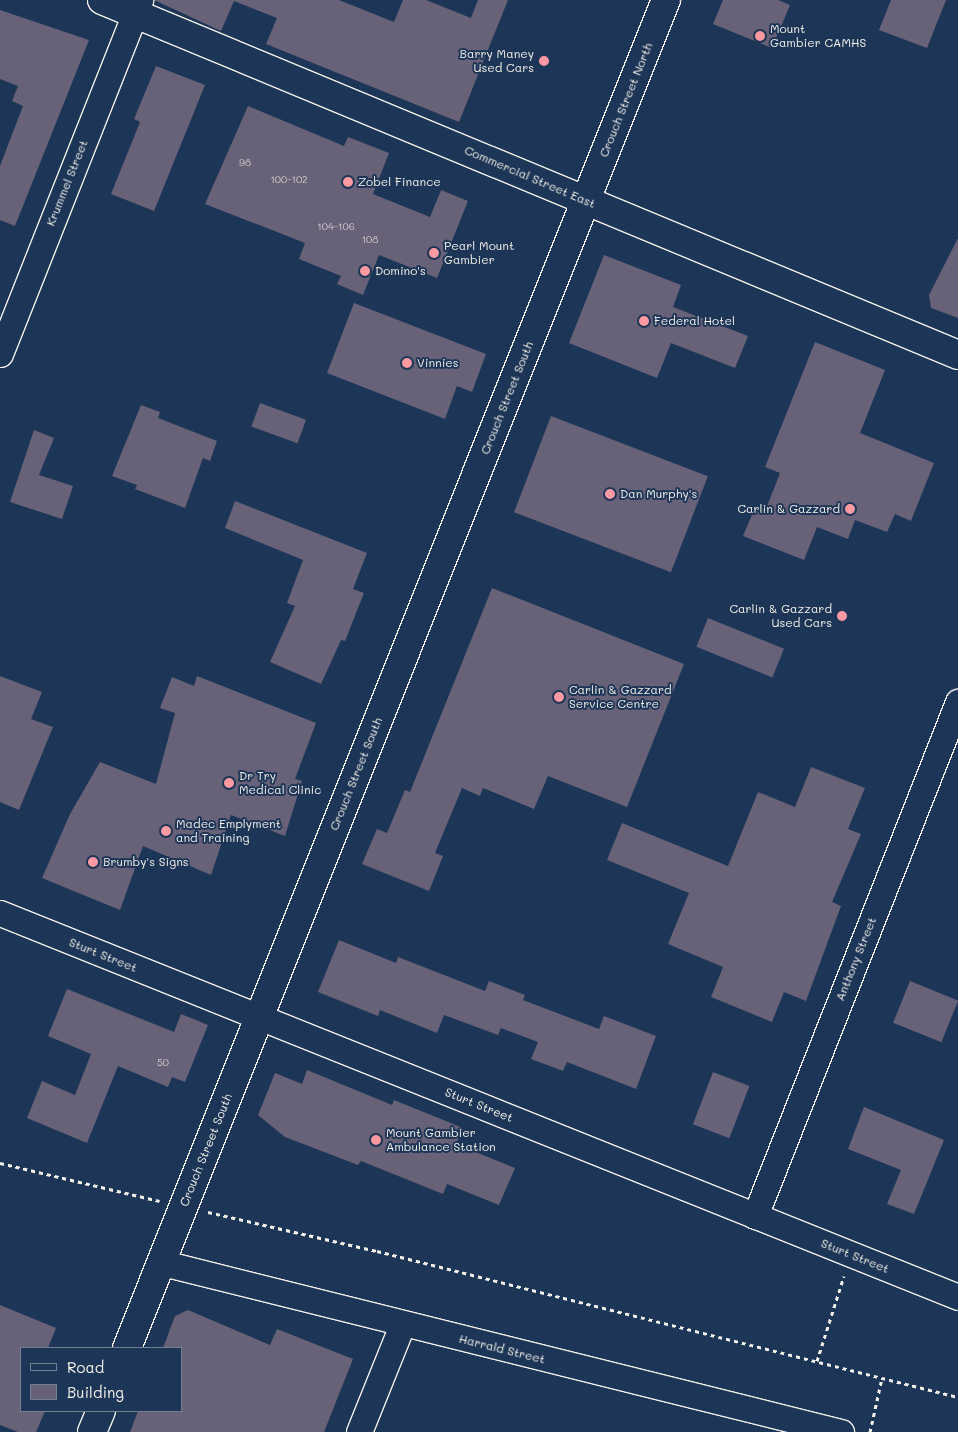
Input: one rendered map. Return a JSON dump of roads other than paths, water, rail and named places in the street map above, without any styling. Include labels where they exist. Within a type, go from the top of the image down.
[{"type":"street","name":"Commercial Street East","points":[[102,0],[137,6],[586,200],[958,355]]},
{"type":"street","name":"Crouch Street North","points":[[586,200],[666,0]]},
{"type":"street","name":"Krummel Street","points":[[0,354],[137,6]]},
{"type":"street","name":"Crouch Street South","points":[[127,1347],[163,1263],[183,1206],[586,200]]},
{"type":"street","name":"Anthony Street","points":[[754,1216],[958,702]]},
{"type":"street","name":"Sturt Street","points":[[0,913],[958,1297]]},
{"type":"street","name":"Harrald Street","points":[[163,1263],[402,1325],[841,1432]]},
{"type":"street","points":[[359,1432],[402,1325]]},
{"type":"street","points":[[92,1432],[101,1412]]},
{"type":"place","name":"Mount Gambier CAMHS","points":[[760,36]]},
{"type":"place","name":"Barry Maney Used Cars","points":[[544,61]]},
{"type":"place","name":"Zobel Finance","points":[[348,182]]},
{"type":"place","name":"Pearl Mount Gambier","points":[[434,253]]},
{"type":"place","name":"Domino's","points":[[365,271]]},
{"type":"place","name":"Federal Hotel","points":[[644,321]]},
{"type":"place","name":"Vinnies","points":[[407,363]]},
{"type":"place","name":"Dan Murphy's","points":[[610,494]]},
{"type":"place","name":"Carlin & Gazzard","points":[[850,509]]},
{"type":"place","name":"Carlin & Gazzard Used Cars","points":[[842,616]]},
{"type":"place","name":"Carlin & Gazzard Service Centre","points":[[559,697]]},
{"type":"place","name":"Dr Try Medical Clinic","points":[[229,783]]},
{"type":"place","name":"Madec Emplyment and Training","points":[[166,831]]},
{"type":"place","name":"Brumby's Signs","points":[[93,862]]},
{"type":"place","name":"Mount Gambier Ambulance Station","points":[[376,1140]]}]
